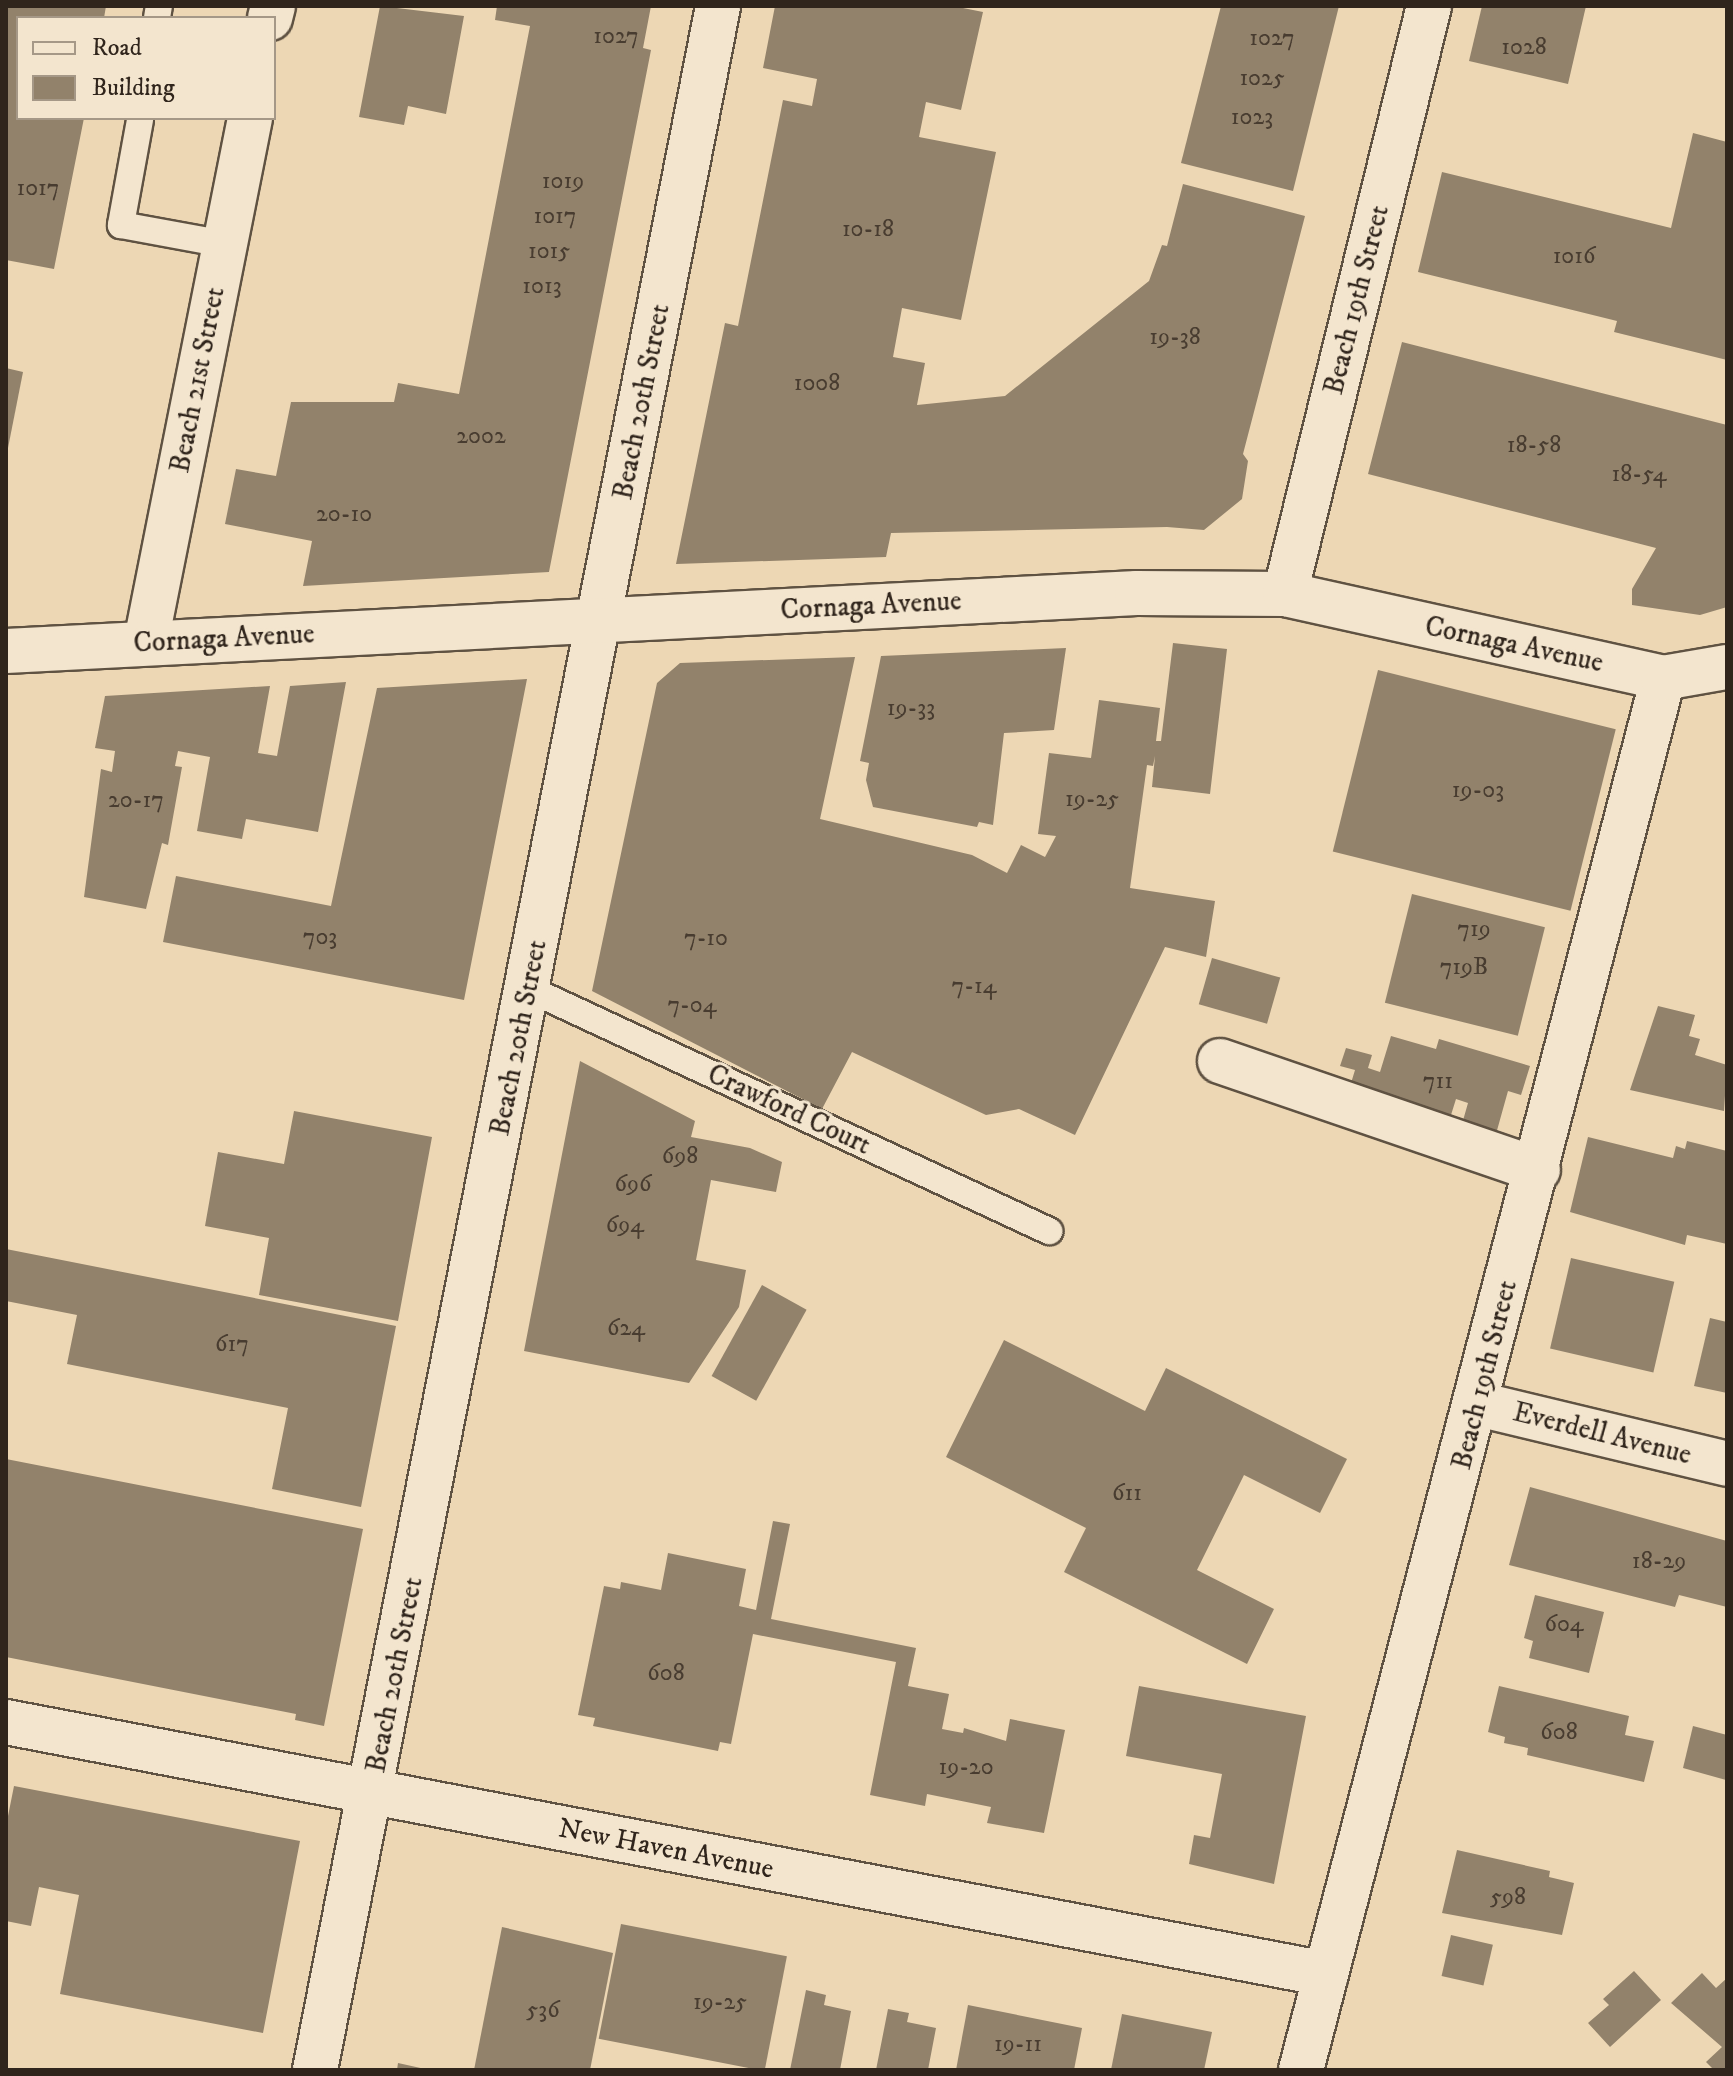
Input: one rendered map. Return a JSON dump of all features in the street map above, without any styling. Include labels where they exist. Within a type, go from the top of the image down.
[{"type":"street","name":"Beach 20th Street","points":[[315,2070],[372,1794],[718,6]]},
{"type":"street","name":"Beach 19th Street","points":[[1285,594],[1429,6]]},
{"type":"street","name":"Beach 21st Street","points":[[146,642],[250,120]]},
{"type":"street","name":"Cornaga Avenue","points":[[6,651],[1137,593],[1285,594],[1663,678],[1725,677]]},
{"type":"street","name":"Beach 19th Street","points":[[1301,2070],[1478,1404],[1663,678]]},
{"type":"street","points":[[1220,1061],[1538,1170]]},
{"type":"street","name":"Everdell Avenue","points":[[1478,1404],[1727,1464]]},
{"type":"street","name":"New Haven Avenue","points":[[6,1722],[1326,1974]]},
{"type":"lane","points":[[140,120],[121,225],[225,244]]},
{"type":"lane","name":"Crawford Court","points":[[529,989],[1049,1231]]},
{"type":"building","points":[[6,6],[106,6],[104,16],[16,16],[16,120],[84,120],[54,269],[6,260]]},
{"type":"building","points":[[380,6],[464,16],[446,114],[408,106],[404,125],[359,117]]},
{"type":"building","points":[[497,6],[651,6],[643,48],[651,50],[549,572],[303,586],[312,541],[225,524],[236,469],[276,476],[291,402],[394,402],[398,383],[459,394],[530,26],[495,20]]},
{"type":"building","points":[[775,6],[953,6],[983,12],[961,110],[926,102],[919,137],[996,152],[961,320],[902,308],[893,357],[925,363],[917,405],[1005,396],[1149,281],[1162,245],[1167,246],[1183,184],[1305,216],[1243,454],[1248,461],[1242,499],[1204,530],[1167,527],[891,533],[886,557],[676,564],[725,323],[738,326],[783,100],[812,106],[817,79],[763,68]]},
{"type":"building","points":[[1221,6],[1339,6],[1293,191],[1181,163]]},
{"type":"building","points":[[1482,6],[1586,6],[1568,84],[1469,61]]},
{"type":"building","points":[[1693,133],[1727,142],[1727,360],[1614,332],[1617,321],[1418,272],[1442,172],[1671,228]]},
{"type":"building","points":[[1402,342],[1727,425],[1727,607],[1700,615],[1632,605],[1632,589],[1656,548],[1368,474]]},
{"type":"building","points":[[6,368],[23,372],[7,453],[6,453]]},
{"type":"building","points":[[1173,643],[1227,649],[1210,794],[1152,787],[1155,756],[1153,766],[1147,765],[1130,888],[1215,901],[1206,957],[1165,947],[1075,1135],[1019,1109],[986,1115],[852,1052],[822,1109],[592,991],[657,683],[680,663],[855,657],[820,819],[972,855],[1007,873],[1021,845],[1045,857],[1056,836],[1038,834],[1049,753],[1091,758],[1099,700],[1160,708],[1156,741],[1161,741]]},
{"type":"building","points":[[1066,648],[1054,730],[1004,733],[993,825],[979,822],[977,827],[873,807],[866,780],[869,763],[860,761],[881,656]]},
{"type":"building","points":[[1378,670],[1616,729],[1570,911],[1333,851]]},
{"type":"building","points":[[527,679],[464,1000],[163,942],[176,876],[331,906],[377,688]]},
{"type":"building","points":[[346,682],[318,832],[246,819],[242,839],[197,831],[210,757],[178,751],[175,766],[182,767],[168,845],[162,843],[146,909],[84,897],[101,769],[112,772],[115,751],[95,748],[105,696],[270,686],[258,753],[277,756],[290,686]]},
{"type":"building","points":[[1412,894],[1545,927],[1518,1036],[1385,1003]]},
{"type":"building","points":[[1212,958],[1280,978],[1267,1024],[1199,1004]]},
{"type":"building","points":[[1658,1006],[1695,1015],[1689,1036],[1700,1039],[1695,1055],[1727,1065],[1724,1111],[1630,1090]]},
{"type":"building","points":[[1391,1036],[1436,1049],[1439,1039],[1530,1066],[1521,1095],[1508,1091],[1496,1134],[1462,1124],[1468,1103],[1456,1099],[1451,1115],[1348,1093],[1355,1070],[1340,1066],[1346,1048],[1372,1055],[1368,1068],[1380,1072]]},
{"type":"building","points":[[580,1061],[695,1121],[691,1137],[750,1148],[782,1162],[776,1192],[711,1180],[696,1260],[746,1270],[739,1307],[689,1383],[524,1351]]},
{"type":"building","points":[[294,1111],[432,1137],[398,1321],[259,1295],[269,1238],[205,1226],[218,1152],[284,1164]]},
{"type":"building","points":[[1588,1137],[1673,1158],[1676,1146],[1685,1149],[1687,1141],[1727,1151],[1727,1244],[1687,1235],[1685,1245],[1570,1212]]},
{"type":"building","points":[[6,1249],[396,1326],[361,1507],[272,1489],[288,1408],[67,1364],[77,1315],[6,1301]]},
{"type":"building","points":[[1571,1258],[1674,1282],[1653,1372],[1550,1349]]},
{"type":"building","points":[[762,1285],[807,1310],[756,1401],[712,1376]]},
{"type":"building","points":[[1710,1318],[1727,1322],[1727,1393],[1694,1386]]},
{"type":"building","points":[[1004,1340],[1145,1411],[1166,1368],[1347,1459],[1320,1513],[1244,1475],[1197,1570],[1274,1609],[1247,1664],[1064,1572],[1086,1528],[946,1457]]},
{"type":"building","points":[[6,1459],[363,1529],[324,1726],[295,1720],[296,1714],[6,1657]]},
{"type":"building","points":[[1530,1487],[1727,1541],[1727,1607],[1679,1595],[1675,1607],[1509,1565]]},
{"type":"building","points":[[773,1521],[790,1524],[771,1619],[916,1648],[908,1686],[949,1694],[942,1729],[963,1733],[964,1728],[1006,1741],[1010,1719],[1065,1730],[1044,1833],[987,1823],[991,1807],[927,1794],[925,1806],[870,1795],[896,1662],[753,1634],[731,1744],[720,1742],[718,1751],[593,1726],[595,1718],[578,1715],[604,1586],[620,1589],[621,1582],[661,1590],[668,1553],[746,1569],[739,1606],[756,1610]]},
{"type":"building","points":[[1535,1595],[1604,1612],[1589,1673],[1529,1658],[1533,1641],[1524,1638]]},
{"type":"building","points":[[1139,1686],[1306,1716],[1274,1884],[1189,1864],[1194,1835],[1210,1838],[1222,1774],[1126,1756]]},
{"type":"building","points":[[1499,1686],[1629,1716],[1625,1735],[1654,1741],[1644,1782],[1527,1755],[1528,1748],[1504,1743],[1505,1737],[1488,1732]]},
{"type":"building","points":[[1693,1726],[1727,1735],[1726,1780],[1683,1768]]},
{"type":"building","points":[[14,1786],[300,1841],[263,2033],[60,1994],[79,1895],[39,1887],[31,1926],[6,1921],[6,1826]]},
{"type":"building","points":[[1457,1850],[1550,1871],[1549,1877],[1574,1883],[1562,1935],[1442,1913]]},
{"type":"building","points":[[621,1924],[787,1956],[765,2070],[599,2039]]},
{"type":"building","points":[[502,1927],[613,1953],[590,2070],[474,2070]]},
{"type":"building","points":[[1451,1935],[1493,1945],[1483,1986],[1442,1976]]},
{"type":"building","points":[[1634,1971],[1661,2000],[1610,2047],[1588,2023],[1609,2005],[1603,1999]]},
{"type":"building","points":[[1702,1973],[1716,1988],[1727,1978],[1727,2070],[1714,2070],[1706,2062],[1722,2047],[1671,2003]]},
{"type":"building","points":[[806,1990],[826,1995],[824,2005],[851,2011],[840,2070],[790,2070]]},
{"type":"building","points":[[968,2005],[1082,2028],[1074,2070],[956,2070]]},
{"type":"building","points":[[888,2009],[909,2013],[907,2022],[936,2028],[928,2070],[876,2070]]},
{"type":"building","points":[[1122,2014],[1212,2032],[1204,2070],[1111,2070]]},
{"type":"building","points":[[398,2063],[425,2069],[425,2070],[397,2070]]}]
